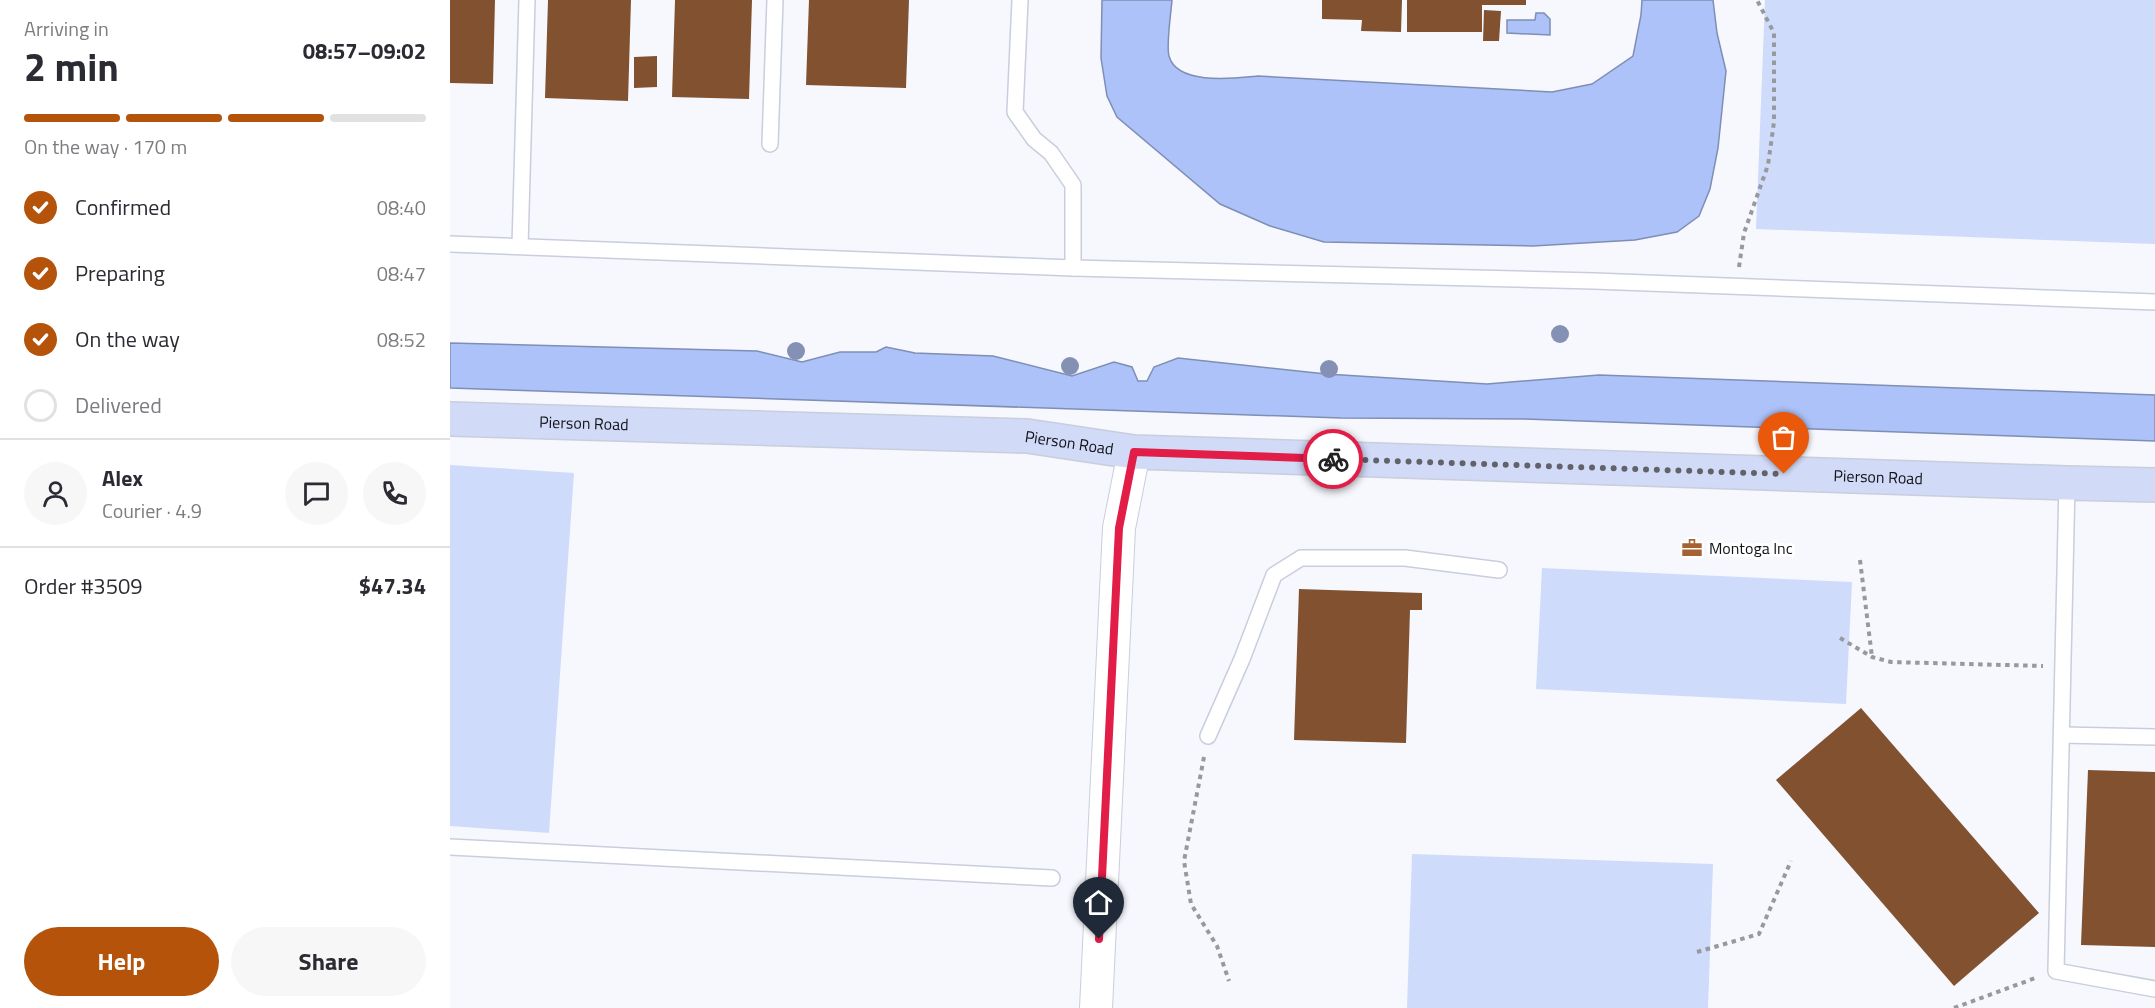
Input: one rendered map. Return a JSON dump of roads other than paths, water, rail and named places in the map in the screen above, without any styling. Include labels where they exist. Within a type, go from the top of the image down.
[{"type":"street","name":"Pierson Road","points":[[450,419],[1027,436],[1134,452],[2155,485]]},
{"type":"street","points":[[1096,1008],[1119,528],[1134,452]]},
{"type":"lane","points":[[520,246],[527,0]]},
{"type":"lane","points":[[770,144],[774,0]]},
{"type":"lane","points":[[1020,0],[1015,112],[1034,139],[1051,153],[1073,185],[1073,268]]},
{"type":"lane","points":[[450,244],[1073,268],[1736,286],[2155,302]]},
{"type":"lane","points":[[2067,483],[2056,971],[2155,989]]},
{"type":"lane","points":[[1208,736],[1242,658],[1274,575],[1301,558],[1405,558],[1499,570]]},
{"type":"lane","points":[[2062,735],[2155,737]]},
{"type":"lane","points":[[450,847],[1052,878]]},
{"type":"water","points":[[1102,0],[1172,0],[1168,37],[1169,56],[1174,66],[1195,76],[1222,78],[1258,76],[1552,92],[1592,84],[1633,56],[1642,0],[1713,0],[1717,33],[1726,71],[1718,148],[1710,189],[1699,216],[1677,232],[1635,240],[1533,246],[1324,242],[1270,226],[1220,204],[1117,117],[1107,96],[1101,58]]},
{"type":"water","points":[[1536,13],[1544,13],[1550,19],[1550,35],[1507,33],[1507,20],[1535,20]]},
{"type":"water","points":[[450,343],[757,351],[802,362],[840,352],[876,352],[886,347],[915,353],[993,356],[1072,376],[1114,362],[1132,367],[1138,381],[1147,381],[1154,367],[1178,358],[1326,374],[1487,384],[1599,375],[2155,395],[2155,441],[1525,419],[1341,418],[450,388]]},
{"type":"place","name":"Montoga Inc","points":[[1692,548]]}]
